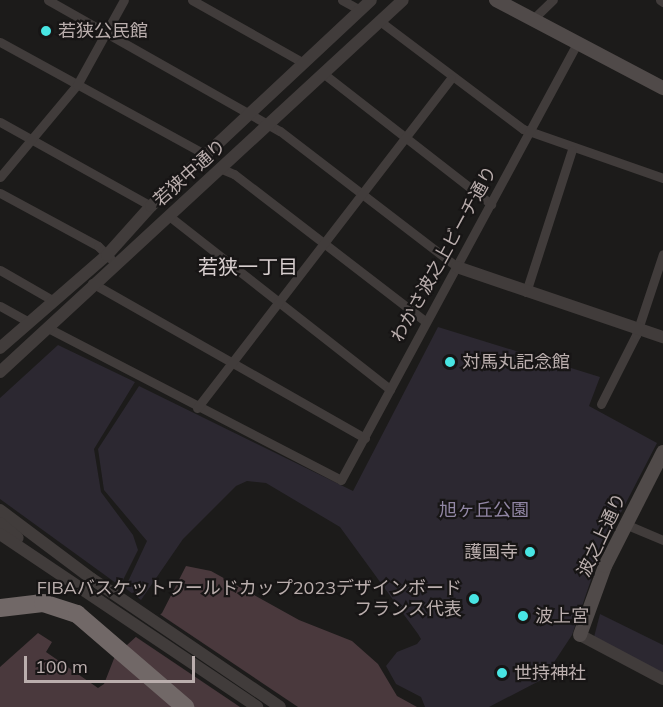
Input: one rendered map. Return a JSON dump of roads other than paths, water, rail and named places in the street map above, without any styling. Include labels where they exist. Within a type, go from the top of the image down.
[{"type":"highway","points":[[0,608],[30,602],[54,604],[77,614],[104,633],[185,707]]},
{"type":"main road","points":[[496,0],[576,45],[663,88]]},
{"type":"main road","name":"波之上通り","points":[[580,635],[625,524],[663,452]]},
{"type":"street","points":[[48,0],[270,125],[457,267],[663,337]]},
{"type":"street","points":[[0,177],[77,85],[124,0]]},
{"type":"street","points":[[192,0],[302,62]]},
{"type":"street","points":[[342,0],[360,10]]},
{"type":"street","name":"若狭中通り","points":[[0,372],[92,284],[151,206],[302,62],[371,0]]},
{"type":"street","name":"若狭中通り","points":[[0,348],[54,301],[169,216],[403,0]]},
{"type":"street","points":[[532,20],[553,0]]},
{"type":"street","points":[[381,22],[451,78],[529,132],[572,150],[663,178]]},
{"type":"street","points":[[0,42],[206,155]]},
{"type":"street","name":"わかさ波之上ビーチ通り","points":[[197,408],[341,480],[576,45]]},
{"type":"street","points":[[324,74],[405,140],[490,204]]},
{"type":"street","points":[[46,327],[197,408],[451,78]]},
{"type":"street","points":[[0,122],[151,206]]},
{"type":"street","points":[[526,292],[572,150]]},
{"type":"street","points":[[222,169],[234,174],[426,322]]},
{"type":"street","points":[[0,193],[111,258]]},
{"type":"street","points":[[169,216],[390,389]]},
{"type":"street","points":[[601,404],[638,330],[663,254]]},
{"type":"street","points":[[0,270],[54,301]]},
{"type":"street","points":[[92,284],[364,438]]},
{"type":"street","points":[[0,306],[29,322]]},
{"type":"street","points":[[0,510],[127,603],[280,707]]},
{"type":"street","points":[[0,523],[37,558]]},
{"type":"street","points":[[625,524],[663,540]]},
{"type":"street","points":[[0,534],[257,707]]},
{"type":"street","points":[[580,635],[662,675]]},
{"type":"place","name":"若狭公民館","points":[[46,31]]},
{"type":"place","name":"対馬丸記念館","points":[[450,362]]},
{"type":"place","name":"護国寺","points":[[530,552]]},
{"type":"place","name":"FIBAバスケットワールドカップ2023デザインボード フランス代表","points":[[474,599]]},
{"type":"place","name":"波上宮","points":[[523,616]]},
{"type":"place","name":"世持神社","points":[[502,673]]},
{"type":"district","name":"若狭一丁目","points":[[248,266]]},
{"type":"park label","name":"旭ヶ丘公園","points":[[484,510]]}]
